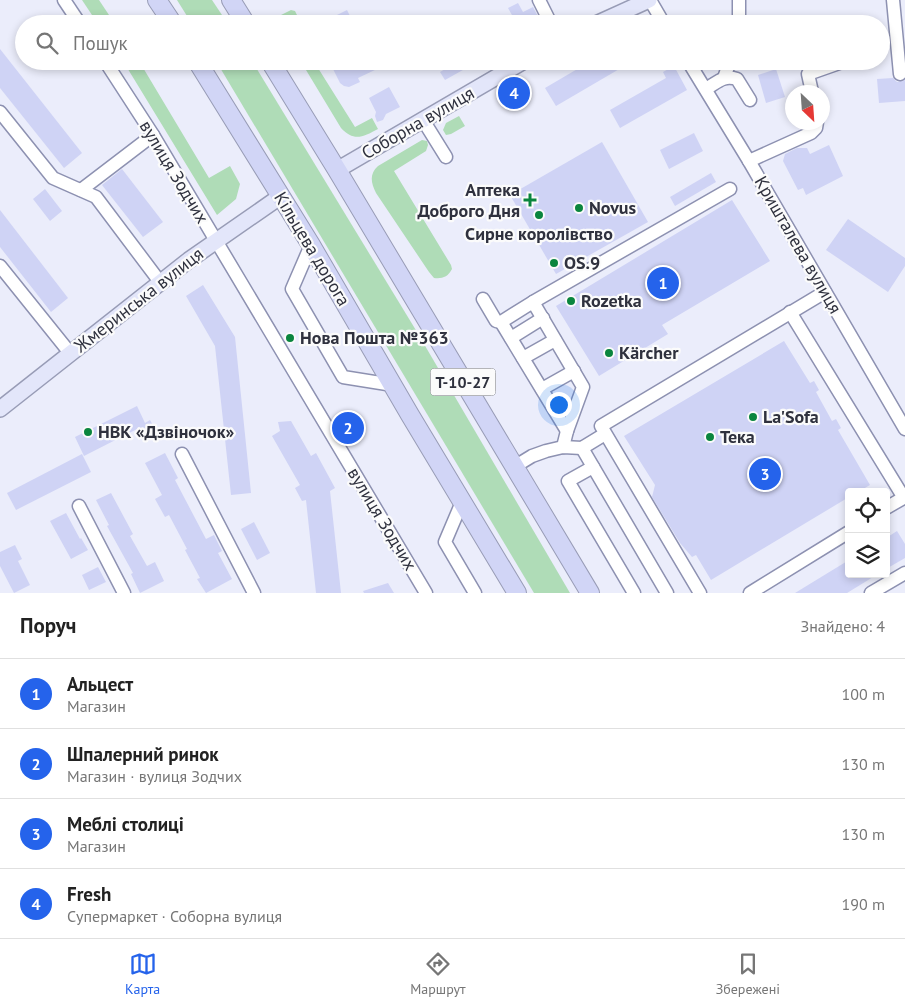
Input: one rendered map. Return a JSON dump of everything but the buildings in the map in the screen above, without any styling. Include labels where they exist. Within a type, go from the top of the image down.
[{"type":"highway","points":[[157,0],[167,15]]},
{"type":"highway","points":[[235,1],[242,15]]},
{"type":"highway","name":"Кільцева дорога","points":[[203,70],[311,245],[517,593]]},
{"type":"highway","name":"Т-10-27","points":[[276,70],[338,170],[590,593]]},
{"type":"main road","points":[[616,15],[650,0]]},
{"type":"main road","name":"Соборна вулиця","points":[[338,170],[509,70]]},
{"type":"main road","name":"Жмеринська вулиця","points":[[0,409],[215,240],[281,196]]},
{"type":"street","points":[[64,0],[74,15]]},
{"type":"street","points":[[539,0],[546,15]]},
{"type":"street","points":[[650,0],[659,15]]},
{"type":"street","points":[[739,0],[739,15]]},
{"type":"street","points":[[893,0],[900,74]]},
{"type":"street","name":"вулиця Зодчих","points":[[111,70],[152,135],[426,593]]},
{"type":"street","name":"Кришталева вулиця","points":[[694,70],[750,161],[904,426]]},
{"type":"street","points":[[724,78],[727,70]]},
{"type":"street","points":[[810,85],[808,74],[819,70]]},
{"type":"street","points":[[706,90],[729,76],[737,79],[750,100]]},
{"type":"street","points":[[0,112],[53,178],[96,197],[160,282]]},
{"type":"street","points":[[423,120],[446,157]]},
{"type":"street","points":[[750,161],[814,130]]},
{"type":"street","points":[[82,190],[152,135]]},
{"type":"street","points":[[501,322],[730,188]]},
{"type":"street","points":[[311,245],[292,289],[296,297],[343,377],[393,385]]},
{"type":"street","points":[[0,266],[70,353]]},
{"type":"street","points":[[700,593],[600,426],[825,292]]},
{"type":"street","points":[[483,299],[496,320],[501,322],[567,431]]},
{"type":"street","points":[[533,302],[583,387],[563,447]]},
{"type":"street","points":[[790,312],[904,497],[890,506]]},
{"type":"street","points":[[511,338],[543,318]]},
{"type":"street","points":[[523,358],[555,340]]},
{"type":"street","points":[[542,389],[574,371]]},
{"type":"street","points":[[514,467],[532,456],[546,451],[563,447],[582,448],[606,434]]},
{"type":"street","points":[[582,448],[667,593]]},
{"type":"street","points":[[182,454],[250,591]]},
{"type":"street","points":[[593,467],[568,481],[634,593]]},
{"type":"street","points":[[462,502],[445,542],[475,593]]},
{"type":"street","points":[[79,506],[124,593]]},
{"type":"street","points":[[750,593],[847,533]]},
{"type":"street","points":[[871,593],[905,573]]},
{"type":"green space","points":[[82,0],[99,0],[109,15],[92,15]]},
{"type":"green space","points":[[177,0],[212,0],[222,15],[186,15]]},
{"type":"green space","points":[[291,10],[295,11],[297,15],[281,15]]},
{"type":"green space","points":[[128,70],[144,70],[209,178],[230,166],[240,184],[236,199],[217,215]]},
{"type":"green space","points":[[221,70],[257,70],[414,327],[570,593],[534,593]]},
{"type":"green space","points":[[306,70],[319,70],[355,127],[372,118],[378,129],[363,136],[354,137],[341,128]]},
{"type":"green space","points":[[459,116],[465,126],[446,135],[443,130],[446,123]]},
{"type":"green space","points":[[422,140],[427,141],[426,151],[394,171],[451,265],[452,269],[449,274],[440,278],[434,278],[429,272],[376,193],[372,182],[373,172],[378,166]]},
{"type":"place","name":"Fresh","points":[[514,93]]},
{"type":"place","name":"Аптека Доброго Дня","points":[[530,200]]},
{"type":"place","name":"Novus","points":[[579,208]]},
{"type":"place","name":"Сирне королівство","points":[[539,215]]},
{"type":"place","name":"OS.9","points":[[554,263]]},
{"type":"place","name":"Альцест","points":[[663,283]]},
{"type":"place","name":"Rozetka","points":[[571,301]]},
{"type":"place","name":"Нова Пошта №363","points":[[290,338]]},
{"type":"place","name":"Kärcher","points":[[609,353]]},
{"type":"place","name":"La'Sofa","points":[[753,417]]},
{"type":"place","name":"Шпалерний ринок","points":[[348,428]]},
{"type":"place","name":"НВК «Дзвіночок»","points":[[88,432]]},
{"type":"place","name":"Тека","points":[[710,437]]},
{"type":"place","name":"Меблі столиці","points":[[765,474]]}]
